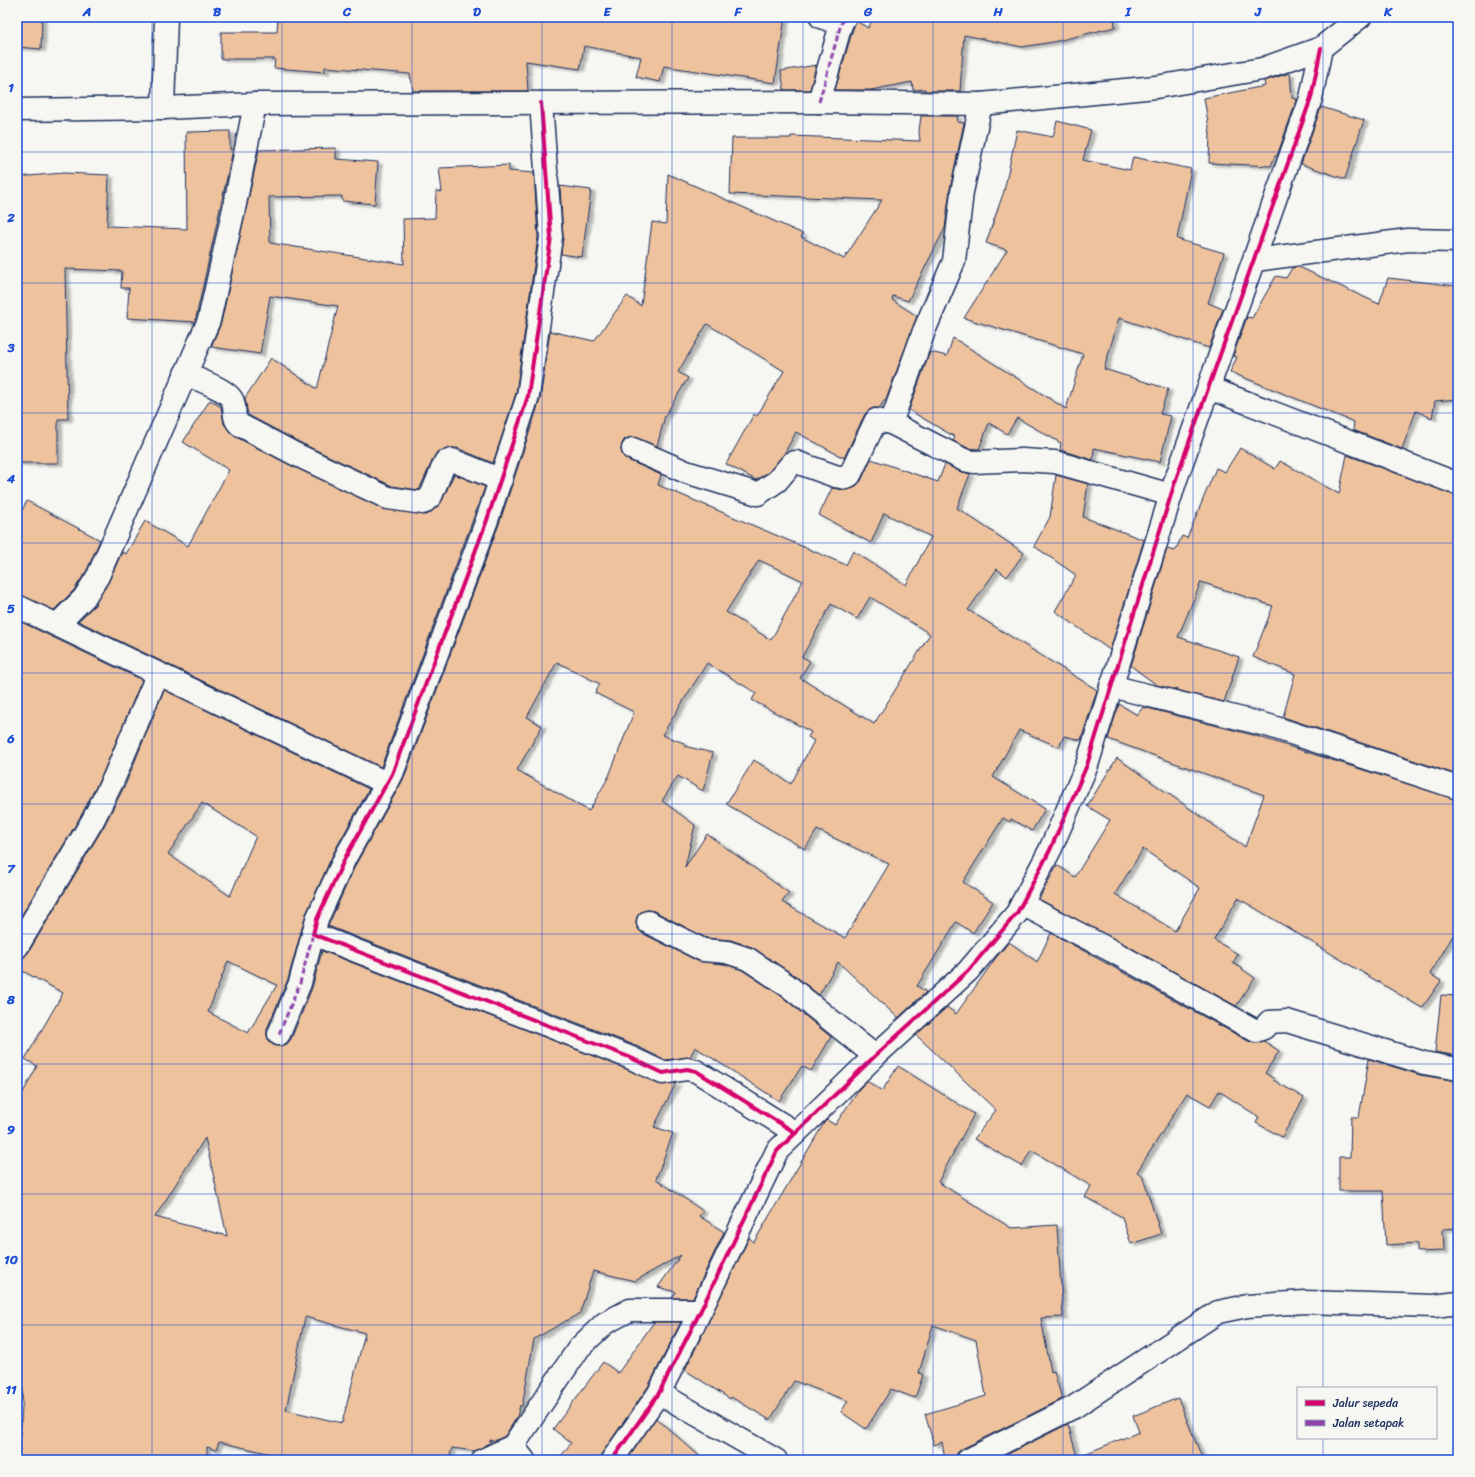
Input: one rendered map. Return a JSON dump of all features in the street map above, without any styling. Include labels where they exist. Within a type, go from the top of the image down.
[{"type":"street","points":[[163,108],[166,17]]},
{"type":"street","points":[[17,110],[163,108],[255,104],[819,102],[981,104],[1156,87],[1262,69],[1321,48],[1360,17]]},
{"type":"street","points":[[819,102],[836,19]]},
{"type":"street","points":[[612,1460],[659,1393],[702,1310],[778,1151],[875,1056],[968,971],[1017,913],[1050,850],[1086,765],[1171,495],[1311,98],[1321,48]]},
{"type":"street","points":[[279,1034],[300,982],[317,919],[345,858],[392,774],[501,480],[528,396],[551,237],[541,103]]},
{"type":"street","points":[[57,625],[84,598],[98,576],[209,320],[235,204],[255,104]]},
{"type":"street","points":[[891,423],[924,331],[954,261],[962,192],[981,104]]},
{"type":"street","points":[[1255,260],[1408,240],[1458,241]]},
{"type":"street","points":[[185,374],[227,394],[233,402],[234,418],[240,426],[388,498],[423,503],[431,496],[445,462],[452,460],[501,480]]},
{"type":"street","points":[[1209,388],[1458,484]]},
{"type":"street","points":[[633,449],[686,472],[758,494],[777,481],[792,463],[796,462],[835,476],[846,478],[853,470],[876,420],[891,423],[964,460],[974,462],[1022,460],[1055,462],[1171,495]]},
{"type":"street","points":[[17,606],[386,783]]},
{"type":"street","points":[[17,947],[93,820],[114,778],[158,673]]},
{"type":"street","points":[[1111,686],[1270,726],[1458,788]]},
{"type":"street","points":[[1022,904],[1112,951],[1256,1031],[1264,1028],[1269,1022],[1287,1021],[1424,1063],[1458,1069]]},
{"type":"street","points":[[648,922],[703,950],[727,952],[748,959],[786,985],[875,1056]]},
{"type":"street","points":[[313,934],[629,1057],[663,1073],[673,1073],[687,1069],[696,1071],[796,1133]]},
{"type":"street","points":[[968,1460],[1074,1407],[1218,1312],[1247,1306],[1305,1302],[1434,1306],[1458,1303]]},
{"type":"street","points":[[483,1460],[519,1453],[579,1348],[605,1323],[630,1310],[702,1310]]},
{"type":"street","points":[[659,1393],[776,1460]]},
{"type":"building","points":[[17,17],[42,17],[41,49],[17,47]]},
{"type":"building","points":[[278,17],[785,17],[775,83],[664,66],[660,82],[636,77],[641,57],[584,46],[580,69],[526,61],[528,91],[413,91],[410,74],[325,67],[325,72],[274,68],[275,59],[221,59],[221,32],[277,32]]},
{"type":"building","points":[[874,17],[1114,17],[1115,27],[1053,42],[1022,47],[964,35],[960,91],[925,91],[925,89],[913,90],[912,82],[871,90],[835,90],[856,21],[868,28]]},
{"type":"building","points":[[816,65],[810,90],[784,90],[781,71]]},
{"type":"building","points":[[1290,73],[1292,98],[1297,99],[1277,156],[1275,156],[1271,166],[1209,163],[1210,134],[1204,98],[1265,86],[1264,81]]},
{"type":"building","points":[[1321,107],[1364,120],[1345,179],[1301,164]]},
{"type":"building","points":[[921,116],[958,116],[957,122],[964,123],[950,189],[945,228],[908,301],[893,296],[892,300],[917,316],[887,397],[879,408],[873,408],[865,414],[844,458],[796,432],[784,454],[769,472],[756,480],[726,464],[754,414],[757,416],[784,371],[707,324],[678,372],[688,378],[665,416],[657,446],[632,437],[625,439],[621,450],[623,456],[628,460],[661,475],[658,485],[846,565],[853,551],[906,585],[931,537],[884,513],[871,543],[819,515],[832,488],[844,490],[854,488],[861,481],[871,459],[938,482],[945,464],[959,471],[970,474],[957,508],[1024,553],[1007,577],[997,569],[968,610],[1097,690],[1081,740],[1064,736],[1059,747],[1019,730],[993,777],[1045,809],[1032,831],[1011,819],[1010,822],[1003,818],[963,882],[993,902],[973,933],[956,922],[917,986],[926,992],[898,1018],[838,962],[819,995],[794,975],[752,947],[731,940],[706,938],[654,911],[647,910],[641,912],[637,917],[636,923],[638,929],[642,933],[698,961],[724,964],[742,970],[780,995],[831,1037],[811,1071],[802,1066],[779,1101],[695,1047],[690,1057],[665,1060],[634,1045],[328,926],[356,864],[404,778],[499,524],[540,400],[550,331],[594,341],[627,296],[641,306],[652,222],[666,224],[668,174],[803,234],[801,237],[844,259],[882,200],[730,194],[732,138],[791,138],[791,136],[920,141],[919,131]],"holes":[[[759,560],[803,581],[771,640],[726,612]],[[870,597],[930,634],[874,724],[800,678],[810,661],[802,657],[831,604],[857,619]],[[557,662],[600,684],[595,693],[634,712],[609,776],[589,811],[517,770],[542,726],[527,717]],[[707,663],[756,693],[752,700],[811,732],[808,737],[814,741],[791,784],[754,760],[726,804],[805,849],[817,830],[889,864],[845,938],[782,902],[789,893],[707,834],[685,867],[695,825],[662,801],[678,776],[703,791],[713,753],[684,746],[684,743],[662,735]]]},
{"type":"building","points":[[1057,121],[1091,130],[1083,160],[1130,170],[1133,157],[1191,169],[1177,239],[1224,253],[1208,303],[1223,309],[1209,348],[1119,318],[1104,369],[1168,389],[1160,414],[1171,416],[1160,462],[1094,448],[1093,460],[1060,450],[1061,443],[1017,418],[1007,434],[989,423],[979,449],[968,448],[953,441],[955,437],[909,410],[930,352],[947,356],[953,338],[1066,409],[1083,354],[964,318],[1007,250],[986,243],[1004,191],[1017,130],[1053,137]]},
{"type":"building","points":[[230,131],[230,150],[233,150],[195,322],[127,318],[129,288],[121,288],[122,271],[65,269],[68,419],[58,419],[58,463],[17,463],[17,177],[63,173],[109,175],[107,226],[187,229],[186,132]]},
{"type":"building","points":[[336,148],[336,159],[378,162],[375,204],[342,201],[342,196],[269,197],[270,243],[404,264],[403,219],[435,218],[436,191],[442,192],[439,168],[509,165],[509,171],[534,173],[538,237],[516,393],[493,463],[457,448],[449,448],[437,452],[419,490],[392,486],[301,443],[248,415],[245,398],[271,358],[317,389],[338,306],[270,296],[260,354],[211,347],[221,323],[259,150]]},
{"type":"building","points":[[560,186],[591,190],[582,257],[561,254],[563,236]]},
{"type":"building","points":[[1299,267],[1379,304],[1388,278],[1458,286],[1458,399],[1435,401],[1432,418],[1416,411],[1402,449],[1353,430],[1354,422],[1230,372],[1237,357],[1233,356],[1247,317],[1252,318],[1276,276],[1286,278],[1292,268]]},
{"type":"building","points":[[210,400],[221,407],[224,424],[234,436],[290,465],[383,509],[427,515],[442,501],[454,474],[485,487],[381,767],[78,621],[95,605],[109,581],[122,552],[126,554],[145,521],[188,546],[229,470],[183,442]]},
{"type":"building","points":[[1240,448],[1275,469],[1280,461],[1339,494],[1347,455],[1458,496],[1458,775],[1283,717],[1295,674],[1253,657],[1273,606],[1201,582],[1178,637],[1239,657],[1224,702],[1157,685],[1131,666],[1167,549],[1175,551],[1182,536],[1187,538],[1216,468],[1225,472]]},
{"type":"building","points":[[1056,475],[1088,484],[1083,517],[1144,540],[1110,650],[1055,611],[1076,575],[1034,546],[1050,517]]},
{"type":"building","points":[[27,501],[100,540],[87,570],[74,590],[54,610],[17,594],[17,519]]},
{"type":"building","points":[[17,620],[142,680],[103,773],[82,814],[17,923]]},
{"type":"building","points":[[164,690],[369,789],[334,852],[306,914],[288,979],[267,1029],[269,1042],[275,1046],[281,1046],[287,1044],[291,1039],[312,988],[322,951],[624,1068],[658,1084],[676,1083],[654,1127],[673,1133],[656,1179],[703,1211],[699,1216],[724,1232],[693,1298],[672,1298],[676,1292],[658,1287],[681,1255],[635,1281],[593,1271],[580,1313],[534,1339],[522,1407],[520,1405],[517,1417],[505,1436],[494,1441],[490,1440],[490,1443],[475,1451],[452,1448],[449,1460],[298,1460],[219,1442],[216,1450],[207,1447],[207,1460],[19,1460],[23,1388],[17,1398],[17,1104],[37,1066],[25,1059],[63,993],[17,968],[17,959],[23,958],[28,953],[104,826],[126,783]],"holes":[[[202,803],[256,836],[230,896],[168,854]],[[228,961],[277,985],[248,1033],[208,1012]],[[205,1138],[227,1236],[155,1217]],[[305,1317],[365,1333],[342,1423],[286,1410]]]},
{"type":"building","points":[[1119,704],[1137,715],[1143,707],[1253,735],[1458,800],[1458,927],[1430,974],[1441,981],[1422,1008],[1238,898],[1214,940],[1238,954],[1233,963],[1255,978],[1236,1006],[1039,899],[1057,865],[1075,877],[1110,820],[1087,806],[1117,758],[1245,847],[1264,795],[1108,739]],"holes":[[[1143,849],[1200,888],[1175,931],[1115,894]]]},
{"type":"building","points":[[1051,933],[1250,1042],[1255,1043],[1264,1041],[1279,1051],[1265,1073],[1274,1079],[1273,1080],[1304,1098],[1282,1137],[1256,1123],[1259,1117],[1219,1091],[1210,1106],[1187,1093],[1137,1172],[1142,1175],[1161,1234],[1131,1244],[1122,1217],[1085,1197],[1091,1186],[1031,1150],[1022,1166],[974,1139],[996,1110],[916,1035],[947,1007],[956,1014],[1009,942],[1037,962]]},
{"type":"building","points":[[1441,995],[1458,996],[1458,1056],[1435,1052]]},
{"type":"building","points":[[1369,1059],[1420,1075],[1458,1081],[1458,1228],[1443,1229],[1444,1251],[1417,1252],[1417,1243],[1386,1245],[1383,1191],[1339,1191],[1339,1157],[1350,1157],[1351,1117],[1359,1117]]},
{"type":"building","points":[[898,1066],[974,1114],[938,1182],[1011,1228],[1057,1225],[1063,1317],[1041,1318],[1051,1372],[1054,1371],[1062,1399],[962,1449],[957,1453],[956,1460],[945,1460],[942,1442],[934,1445],[925,1414],[986,1396],[976,1340],[933,1325],[919,1373],[923,1375],[915,1398],[891,1389],[866,1429],[841,1412],[848,1401],[794,1381],[770,1420],[731,1397],[730,1399],[685,1370],[749,1238],[754,1242],[824,1123],[827,1120],[835,1125],[859,1089],[867,1081],[882,1091]]},
{"type":"building","points":[[654,1322],[681,1322],[648,1387],[602,1453],[600,1460],[558,1460],[571,1443],[553,1429],[603,1362],[618,1373]]},
{"type":"building","points":[[1178,1398],[1203,1460],[996,1460],[1068,1424],[1077,1457],[1139,1432],[1133,1416]]},
{"type":"building","points":[[656,1418],[704,1460],[627,1460]]},
{"type":"marked path","points":[[819,102],[841,24],[845,17]]},
{"type":"marked path","points":[[279,1034],[300,983],[313,934]]},
{"type":"cycle path","points":[[612,1460],[659,1393],[701,1310],[777,1151],[875,1056],[968,971],[1017,913],[1050,850],[1087,765],[1175,482],[1311,98],[1321,48]]},
{"type":"cycle path","points":[[541,103],[551,237],[528,396],[487,520],[392,774],[345,858],[317,919],[313,934],[629,1057],[663,1073],[687,1069],[696,1071],[796,1133]]}]
